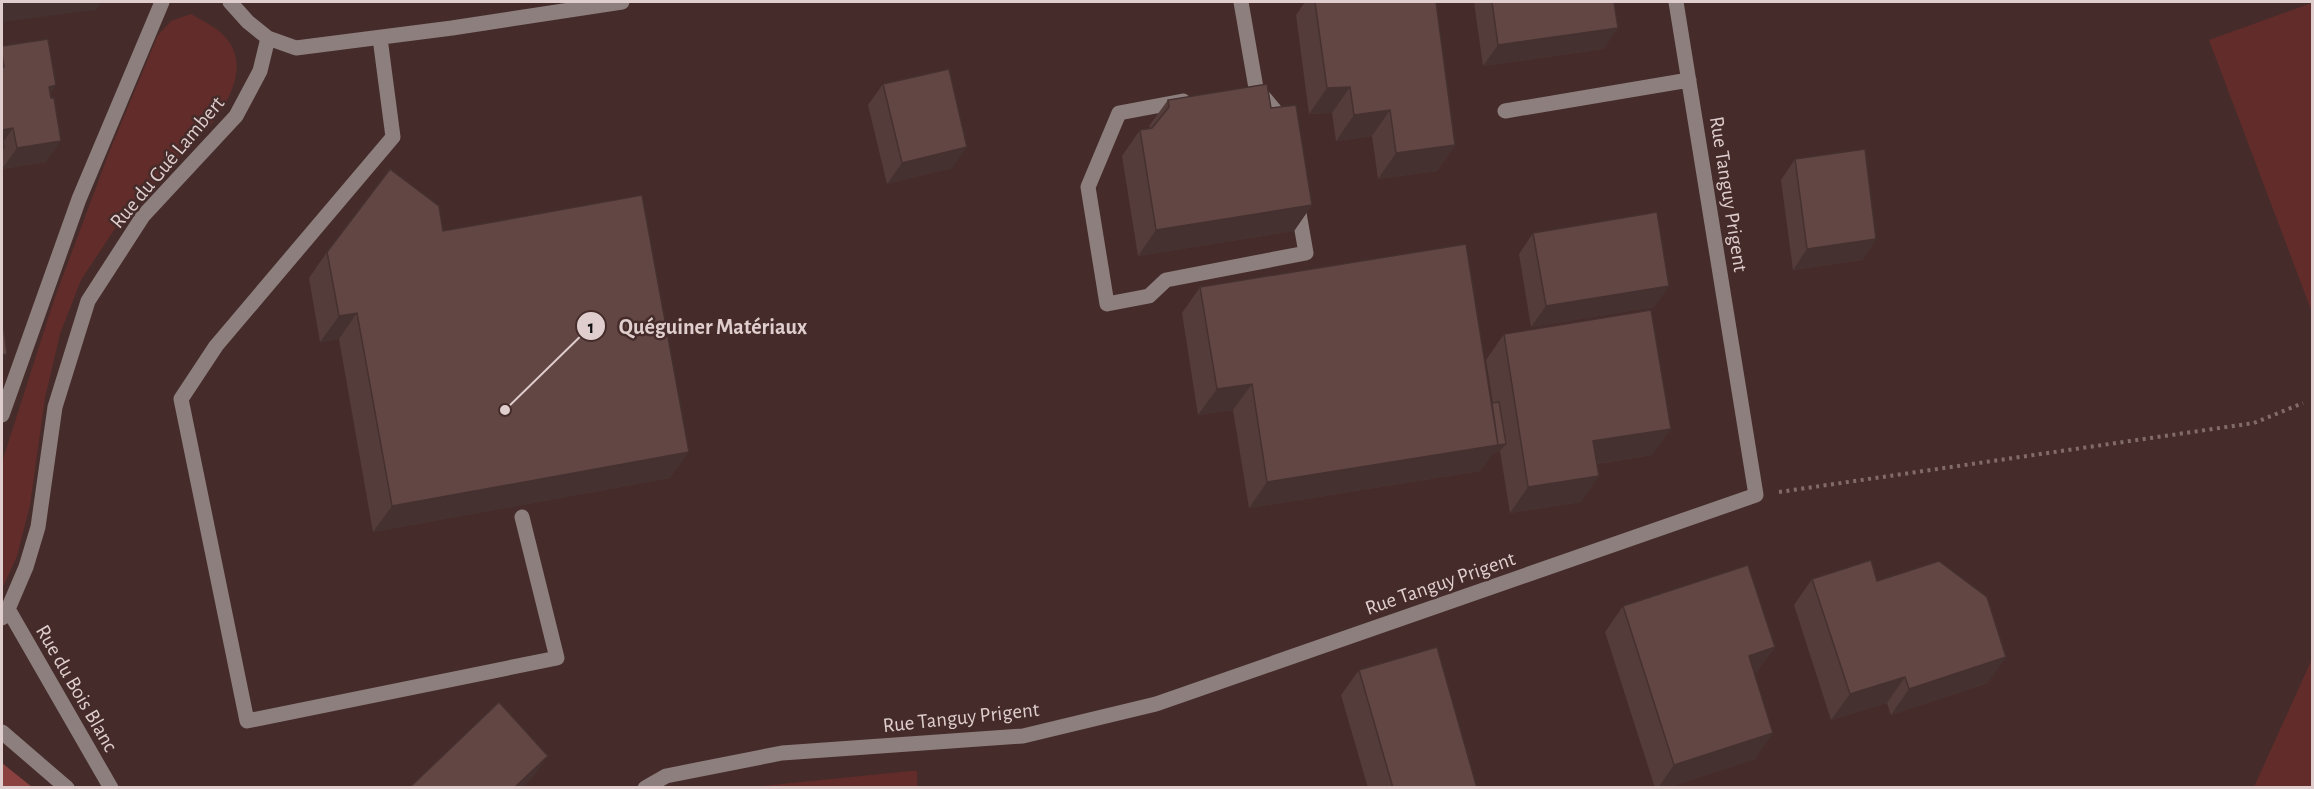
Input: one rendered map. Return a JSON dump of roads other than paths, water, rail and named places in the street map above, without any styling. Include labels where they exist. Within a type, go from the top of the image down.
[{"type":"street","name":"Rue du Gué Lambert","points":[[2,415],[79,199],[162,2]]},
{"type":"street","points":[[230,2],[248,22],[268,38],[296,48],[380,38],[622,2]]},
{"type":"street","points":[[1240,2],[1250,89],[1282,119],[1286,141]]},
{"type":"street","name":"Rue Tanguy Prigent","points":[[645,788],[666,776],[782,753],[1023,736],[1156,704],[1756,495],[1676,2]]},
{"type":"street","name":"Rue du Gué Lambert","points":[[4,614],[26,567],[38,527],[55,407],[88,302],[143,216],[236,116],[260,71],[268,38]]},
{"type":"street","points":[[380,38],[393,136],[216,346],[181,399],[247,721],[557,658],[522,517]]},
{"type":"street","points":[[1505,111],[1689,80]]},
{"type":"street","points":[[1199,98],[1119,113],[1088,187],[1107,304],[1149,296],[1166,280],[1306,253],[1294,186]]},
{"type":"street","name":"Rue du Bois Blanc","points":[[4,614],[111,788]]},
{"type":"street","points":[[2,732],[67,788]]},
{"type":"place","name":"Quéguiner Matériaux","points":[[505,410]]}]
